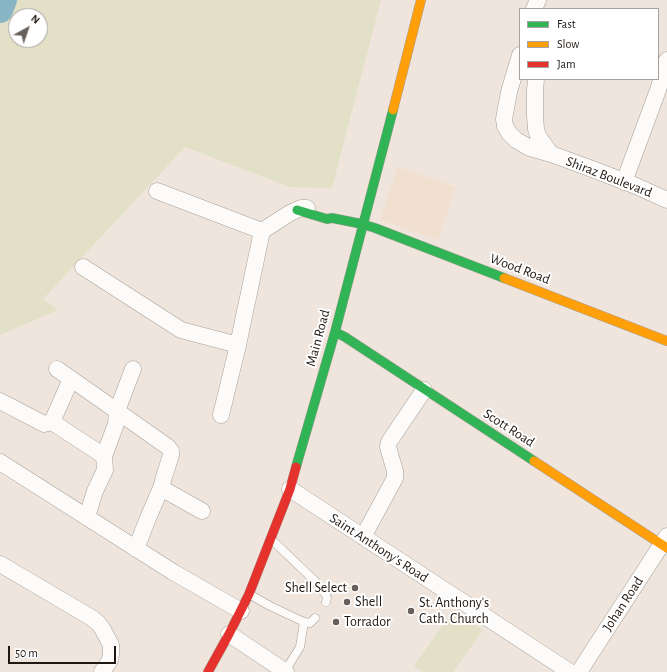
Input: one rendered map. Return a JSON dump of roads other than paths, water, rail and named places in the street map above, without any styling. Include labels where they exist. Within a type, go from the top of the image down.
[{"type":"street","name":"Main Road","points":[[208,672],[249,594],[290,489],[335,332],[421,0]]},
{"type":"street","name":"Shiraz Boulevard","points":[[519,58],[509,92],[504,119],[508,133],[516,140],[530,148],[551,154],[667,200]]},
{"type":"street","points":[[624,182],[658,90],[667,60]]},
{"type":"street","name":"Shiraz Boulevard","points":[[536,80],[534,116],[536,129],[538,136],[551,154]]},
{"type":"street","points":[[157,191],[262,231]]},
{"type":"street","points":[[221,416],[262,231],[290,213],[306,207],[328,214],[332,218]]},
{"type":"street","name":"Wood Road","points":[[332,218],[362,224],[667,341]]},
{"type":"street","points":[[83,267],[181,330],[238,344]]},
{"type":"street","name":"Scott Road","points":[[335,332],[346,337],[424,390],[665,543]]},
{"type":"street","points":[[57,369],[170,448],[171,455],[161,488],[136,549]]},
{"type":"street","points":[[87,517],[95,492],[105,470],[104,456],[116,424],[117,411],[133,369]]},
{"type":"street","points":[[45,427],[71,379]]},
{"type":"street","points":[[363,537],[395,478],[395,472],[388,447],[389,442],[424,390]]},
{"type":"street","points":[[0,401],[45,427],[104,456]]},
{"type":"street","points":[[0,462],[173,572],[241,611]]},
{"type":"street","points":[[161,488],[202,511]]},
{"type":"street","name":"Saint Anthony's Road","points":[[290,489],[570,672]]},
{"type":"street","name":"Johan Road","points":[[579,672],[665,543]]},
{"type":"street","points":[[0,564],[98,623],[111,645],[110,660],[102,672]]},
{"type":"street","points":[[228,634],[286,672]]},
{"type":"lane","points":[[270,538],[315,581],[326,595],[326,602]]},
{"type":"lane","points":[[249,594],[304,622],[310,623],[315,618]]},
{"type":"lane","points":[[286,672],[300,647],[304,622]]},
{"type":"waterway","points":[[0,10],[4,0]]},
{"type":"place","name":"Shell Select","points":[[355,588]]},
{"type":"place","name":"Shell","points":[[347,602]]},
{"type":"place","name":"St. Anthony's Cath. Church","points":[[411,611]]},
{"type":"place","name":"Torrador","points":[[336,622]]}]
